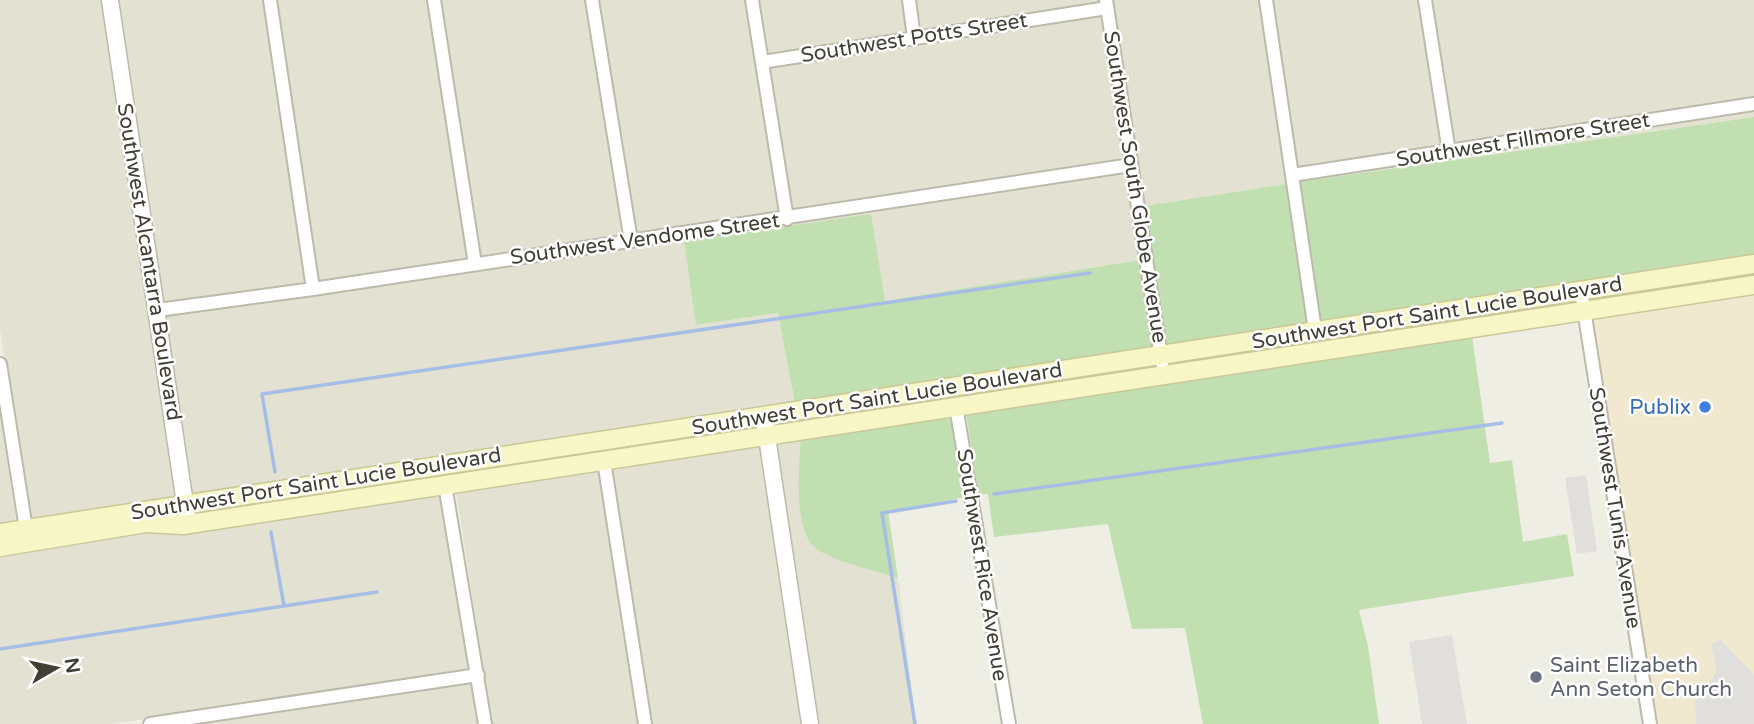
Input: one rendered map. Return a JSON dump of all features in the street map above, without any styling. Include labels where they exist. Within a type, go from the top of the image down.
[{"type":"main road","name":"Southwest Port Saint Lucie Boulevard","points":[[0,533],[1754,264]]},
{"type":"main road","name":"Southwest Port Saint Lucie Boulevard","points":[[0,547],[146,523],[188,524],[1754,285]]},
{"type":"street","name":"Southwest Alcantarra Boulevard","points":[[110,0],[188,524]]},
{"type":"street","points":[[270,0],[313,289]]},
{"type":"street","points":[[434,0],[475,264]]},
{"type":"street","points":[[592,0],[631,241]]},
{"type":"street","points":[[752,0],[786,219]]},
{"type":"street","points":[[909,0],[914,38]]},
{"type":"street","points":[[1266,0],[1315,330]]},
{"type":"street","points":[[1425,0],[1449,152]]},
{"type":"street","name":"Southwest Potts Street","points":[[762,62],[1106,4]]},
{"type":"street","name":"Southwest South Globe Avenue","points":[[1106,4],[1164,374]]},
{"type":"street","name":"Southwest Fillmore Street","points":[[1292,175],[1754,104]]},
{"type":"street","name":"Southwest Vendome Street","points":[[158,310],[786,219],[1131,165]]},
{"type":"street","name":"Southwest Tunis Avenue","points":[[1581,291],[1650,724]]},
{"type":"street","points":[[0,364],[26,529]]},
{"type":"street","name":"Southwest Rice Avenue","points":[[956,406],[1009,724]]},
{"type":"street","points":[[764,416],[810,724]]},
{"type":"street","points":[[604,461],[645,724]]},
{"type":"street","points":[[445,485],[485,724]]},
{"type":"street","points":[[150,724],[478,675]]},
{"type":"shaded area","points":[[0,0],[103,0],[180,510],[31,532],[0,329]]},
{"type":"shaded area","points":[[116,0],[264,0],[305,284],[163,303]]},
{"type":"shaded area","points":[[277,0],[428,0],[467,259],[318,282]]},
{"type":"shaded area","points":[[441,0],[586,0],[623,236],[480,257]]},
{"type":"shaded area","points":[[599,0],[746,0],[779,214],[636,235]]},
{"type":"shaded area","points":[[759,0],[902,0],[907,33],[767,55]]},
{"type":"shaded area","points":[[915,0],[1099,0],[1100,4],[920,31]]},
{"type":"shaded area","points":[[1113,0],[1259,0],[1287,184],[1144,206]]},
{"type":"shaded area","points":[[1272,0],[1418,0],[1441,147],[1297,169]]},
{"type":"shaded area","points":[[1432,0],[1754,0],[1754,98],[1454,145]]},
{"type":"shaded area","points":[[1102,15],[1124,160],[792,212],[769,67]]},
{"type":"shaded area","points":[[1754,110],[1754,117],[1299,180],[1443,158]]},
{"type":"shaded area","points":[[1126,172],[1140,260],[885,301],[684,240],[697,325],[778,313],[797,414],[193,508],[165,314]]},
{"type":"shaded area","points":[[1754,282],[1754,724],[1656,724],[1590,308]]},
{"type":"shaded area","points":[[0,415],[18,534],[0,537]]},
{"type":"shaded area","points":[[799,426],[818,551],[898,578],[916,724],[817,724],[774,430]]},
{"type":"shaded area","points":[[761,432],[804,724],[652,724],[611,455]]},
{"type":"shaded area","points":[[599,457],[639,724],[492,724],[454,478]]},
{"type":"shaded area","points":[[1586,475],[1597,551],[1577,554],[1565,478]]},
{"type":"shaded area","points":[[441,480],[471,670],[112,724],[0,724],[0,549]]},
{"type":"shaded area","points":[[1452,635],[1467,724],[1422,724],[1409,642]]},
{"type":"shaded area","points":[[1720,639],[1754,675],[1754,724],[1696,724],[1695,702],[1717,671],[1711,645]]},
{"type":"shaded area","points":[[472,681],[479,724],[190,724]]},
{"type":"green space","points":[[1754,117],[1754,267],[1322,334],[1299,182]]},
{"type":"green space","points":[[1287,184],[1309,336],[1169,357],[1144,206]]},
{"type":"green space","points":[[871,214],[885,301],[1140,260],[1156,359],[797,414],[778,313],[696,325],[684,241]]},
{"type":"green space","points":[[1471,329],[1490,463],[1512,460],[1523,542],[1567,534],[1574,576],[1359,610],[1368,646],[1379,724],[1203,724],[1185,628],[1132,629],[1108,524],[994,537],[988,494],[979,495],[964,401]]},
{"type":"green space","points":[[951,403],[966,497],[888,511],[898,578],[839,560],[811,544],[805,531],[799,498],[801,434]]},
{"type":"waterway","points":[[275,472],[262,394],[1090,273]]},
{"type":"waterway","points":[[994,494],[1502,423]]},
{"type":"waterway","points":[[915,724],[882,513],[956,501]]},
{"type":"waterway","points":[[271,532],[284,606]]},
{"type":"waterway","points":[[0,649],[377,592]]},
{"type":"place","name":"Publix","points":[[1705,407]]},
{"type":"place","name":"Saint Elizabeth Ann Seton Church","points":[[1536,677]]}]
